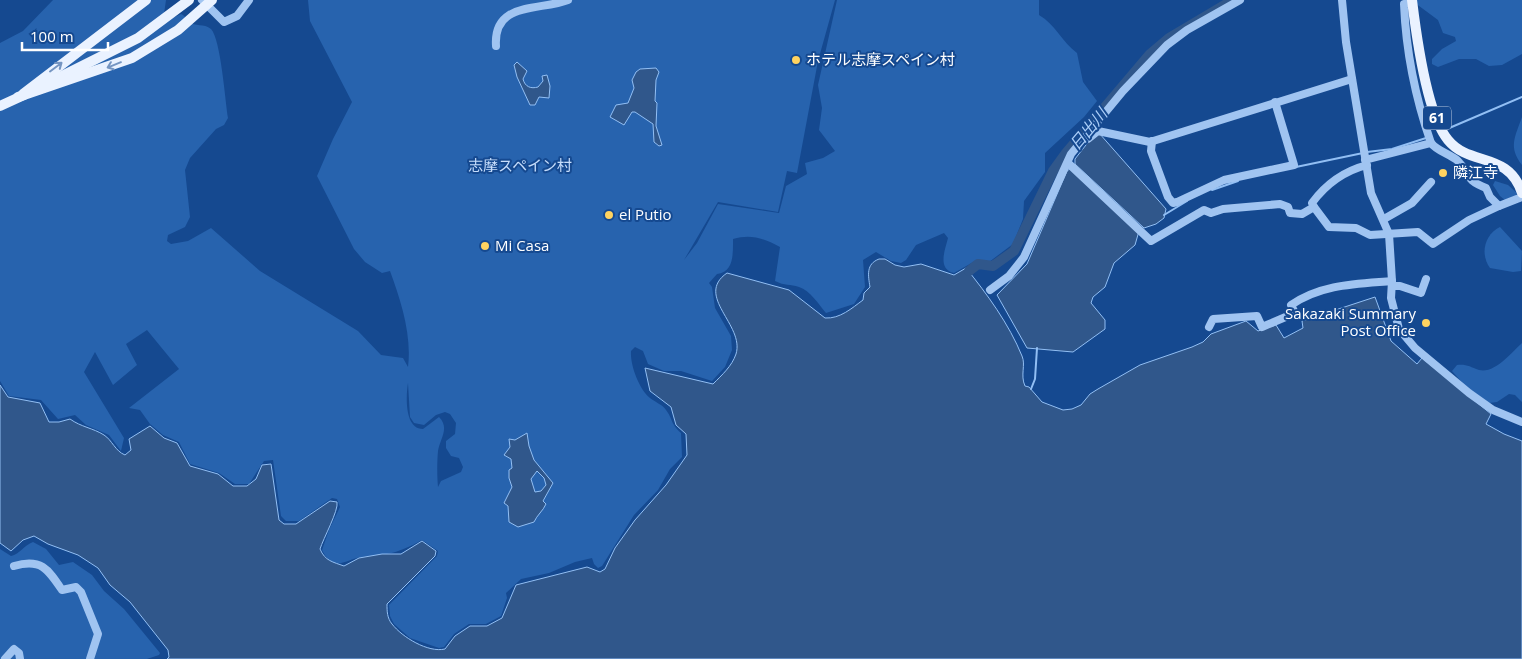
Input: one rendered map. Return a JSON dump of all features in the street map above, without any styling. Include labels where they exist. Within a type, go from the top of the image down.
[{"type":"main road","points":[[18,97],[146,0]]},
{"type":"main road","name":"61","points":[[1412,1],[1423,70],[1439,126],[1448,141],[1461,150],[1506,168],[1517,179],[1522,193]]},
{"type":"main road","points":[[0,106],[138,38],[187,2]]},
{"type":"main road","points":[[18,97],[132,58],[178,30],[207,2]]},
{"type":"street","points":[[207,2],[224,22],[237,16],[249,0]]},
{"type":"street","points":[[496,46],[498,28],[514,12],[568,0]]},
{"type":"street","points":[[990,290],[1009,276],[1024,257],[1071,154],[1151,59],[1186,30],[1240,0]]},
{"type":"street","points":[[1342,0],[1352,79],[1371,193],[1389,234],[1391,298],[1396,324],[1404,337],[1469,394],[1493,410],[1522,422]]},
{"type":"street","points":[[1412,1],[1404,4],[1407,53],[1418,103],[1431,143],[1458,162],[1468,178],[1476,185],[1486,188],[1490,197],[1500,206]]},
{"type":"street","points":[[1068,163],[1088,138],[1098,130],[1152,142],[1352,79]]},
{"type":"street","points":[[1152,142],[1151,151],[1168,197],[1173,202],[1177,202],[1224,180],[1294,165],[1275,102]]},
{"type":"street","points":[[1431,143],[1366,162],[1350,169],[1320,192],[1312,204],[1329,227],[1356,228],[1370,235],[1418,232],[1433,244],[1469,220],[1522,198]]},
{"type":"street","points":[[1068,163],[1152,241],[1204,210],[1211,213],[1223,209],[1280,204],[1288,207],[1290,213],[1296,215],[1314,207]]},
{"type":"street","points":[[1384,219],[1412,203],[1430,182]]},
{"type":"street","points":[[1209,327],[1213,319],[1257,316],[1262,327],[1295,313],[1291,305],[1313,292],[1334,286],[1392,283],[1421,293],[1426,279]]},
{"type":"street","points":[[14,566],[27,562],[36,563],[50,574],[62,590],[76,587],[81,592],[98,634],[90,659]]},
{"type":"street","points":[[5,659],[14,649],[19,653],[20,659]]},
{"type":"green space","name":"志摩スペイン村","points":[[53,0],[166,0],[164,14],[168,20],[181,14],[191,23],[211,29],[220,57],[228,118],[224,125],[216,129],[190,158],[185,170],[190,217],[185,227],[168,235],[167,241],[171,244],[188,241],[211,228],[260,271],[358,331],[381,355],[403,358],[408,367],[407,330],[402,306],[390,271],[382,273],[365,262],[354,249],[317,176],[352,102],[310,21],[308,0],[835,0],[818,61],[797,173],[787,171],[778,212],[718,202],[684,260],[697,243],[718,204],[779,213],[786,186],[807,174],[805,163],[823,158],[835,151],[819,130],[822,108],[818,85],[837,0],[1039,0],[1039,15],[1050,23],[1077,53],[1083,82],[1097,101],[1084,117],[1045,153],[1045,172],[1024,201],[1023,219],[1013,244],[989,262],[975,261],[954,273],[949,271],[945,268],[944,263],[944,253],[948,238],[944,233],[916,245],[906,260],[901,263],[891,261],[876,252],[863,260],[865,287],[854,304],[826,313],[811,294],[796,286],[775,281],[780,247],[757,238],[733,239],[730,266],[723,273],[717,274],[709,283],[712,287],[715,308],[731,336],[732,350],[725,367],[712,381],[681,371],[664,371],[648,364],[643,351],[635,347],[631,351],[634,370],[642,389],[650,398],[665,408],[681,433],[682,457],[670,469],[658,490],[634,515],[602,566],[598,568],[592,558],[575,562],[549,573],[521,579],[506,593],[507,598],[501,616],[486,624],[469,624],[454,634],[444,647],[439,648],[410,638],[394,624],[390,616],[389,605],[437,556],[438,551],[422,540],[393,553],[356,558],[340,563],[331,562],[322,550],[340,507],[337,499],[332,498],[299,521],[286,521],[281,516],[273,460],[264,461],[249,484],[235,484],[219,473],[190,464],[179,442],[163,435],[150,424],[140,410],[129,408],[179,369],[147,330],[126,344],[137,365],[113,385],[95,352],[84,372],[124,438],[121,451],[109,435],[86,425],[75,415],[58,419],[41,400],[9,396],[0,381],[0,43],[23,31]],"holes":[[[408,383],[410,417],[414,423],[424,425],[436,415],[445,412],[450,414],[456,423],[455,434],[446,441],[446,448],[451,456],[459,458],[463,467],[461,472],[441,481],[438,487],[438,451],[444,425],[439,417],[423,429],[417,428],[412,424],[408,411]]]},
{"type":"green space","points":[[1411,0],[1522,0],[1522,54],[1502,65],[1489,66],[1476,59],[1459,59],[1438,67],[1432,64],[1432,59],[1442,49],[1456,41],[1455,37],[1443,33],[1438,20]]},
{"type":"green space","points":[[1522,117],[1522,165],[1515,153],[1514,142]]},
{"type":"green space","points":[[1495,181],[1508,185],[1517,193],[1515,197],[1506,201],[1500,196],[1493,185]]},
{"type":"green space","points":[[1500,227],[1522,251],[1521,271],[1513,272],[1490,268],[1487,263],[1485,245],[1490,235]]},
{"type":"green space","points":[[1522,343],[1522,402],[1515,395],[1509,394],[1497,402],[1489,403],[1466,387],[1452,371],[1457,365],[1466,365],[1479,370],[1491,369],[1503,361]]},
{"type":"green space","points":[[33,542],[46,549],[59,565],[73,562],[92,575],[104,591],[124,609],[160,653],[159,655],[147,659],[0,659],[0,549],[11,556]]},
{"type":"shaded area","points":[[517,62],[527,71],[523,79],[529,87],[538,87],[543,81],[542,76],[547,75],[550,86],[549,98],[539,97],[535,105],[530,105],[517,77],[514,65]]},
{"type":"shaded area","points":[[656,68],[659,72],[656,80],[656,126],[662,145],[659,146],[654,142],[653,124],[635,112],[632,112],[624,125],[610,117],[616,105],[628,103],[634,88],[632,80],[636,72],[640,69]]},
{"type":"shaded area","points":[[1099,133],[1166,209],[1164,218],[1156,224],[1144,228],[1075,164],[1075,159],[1093,136]]},
{"type":"shaded area","points":[[1071,168],[1139,231],[1135,245],[1114,263],[1105,287],[1093,297],[1091,303],[1105,320],[1105,329],[1073,352],[1027,348],[997,295],[1027,264],[1067,171]]},
{"type":"shaded area","points":[[879,259],[885,259],[895,265],[904,267],[921,264],[954,275],[966,268],[997,310],[1017,344],[1023,359],[1025,386],[1029,387],[1042,402],[1063,410],[1081,405],[1090,394],[1140,365],[1192,347],[1203,342],[1211,334],[1246,321],[1258,331],[1276,325],[1284,338],[1303,328],[1302,321],[1375,297],[1391,341],[1417,364],[1422,358],[1491,414],[1486,424],[1522,441],[1522,659],[167,659],[169,657],[168,650],[130,602],[110,585],[98,568],[78,555],[48,544],[34,536],[23,540],[11,551],[0,543],[0,385],[8,397],[40,403],[49,422],[70,419],[104,435],[125,455],[131,450],[129,439],[150,426],[164,438],[177,443],[190,466],[218,474],[233,486],[247,486],[256,479],[262,465],[271,464],[279,520],[284,524],[296,524],[330,501],[337,502],[333,518],[320,549],[330,561],[344,566],[359,558],[382,554],[401,554],[422,541],[436,551],[435,556],[387,604],[389,619],[396,629],[416,643],[431,649],[445,649],[455,636],[470,626],[487,626],[502,618],[516,585],[587,567],[600,572],[605,569],[615,548],[635,520],[666,485],[687,455],[686,434],[676,425],[671,407],[650,391],[645,368],[713,384],[726,370],[736,354],[737,343],[734,332],[718,301],[716,291],[718,282],[727,273],[789,290],[825,318],[830,318],[846,312],[863,300],[864,293],[870,287],[870,267]]},
{"type":"shaded area","points":[[527,433],[534,460],[553,483],[543,501],[546,504],[534,522],[518,527],[509,522],[508,506],[504,503],[512,487],[509,470],[512,468],[511,459],[504,455],[510,447],[509,439],[515,440]],"holes":[[[537,471],[544,478],[546,485],[541,491],[535,492],[531,479]]]},
{"type":"waterway","name":"日出川","points":[[969,271],[978,264],[993,266],[1014,251],[1053,171],[1150,54],[1169,38],[1233,0]]},
{"type":"waterway","points":[[1447,129],[1522,97]]},
{"type":"waterway","points":[[1367,152],[1392,149],[1426,138]]},
{"type":"waterway","points":[[1296,167],[1363,153]]},
{"type":"waterway","points":[[1212,190],[1238,181]]},
{"type":"waterway","points":[[1164,215],[1187,201]]},
{"type":"waterway","points":[[1031,389],[1035,379],[1037,348]]},
{"type":"place","name":"ホテル志摩スペイン村","points":[[796,60]]},
{"type":"place","name":"隣江寺","points":[[1443,173]]},
{"type":"place","name":"el Putio","points":[[609,215]]},
{"type":"place","name":"Mi Casa","points":[[485,246]]},
{"type":"place","name":"Sakazaki Summary Post Office","points":[[1426,323]]}]
